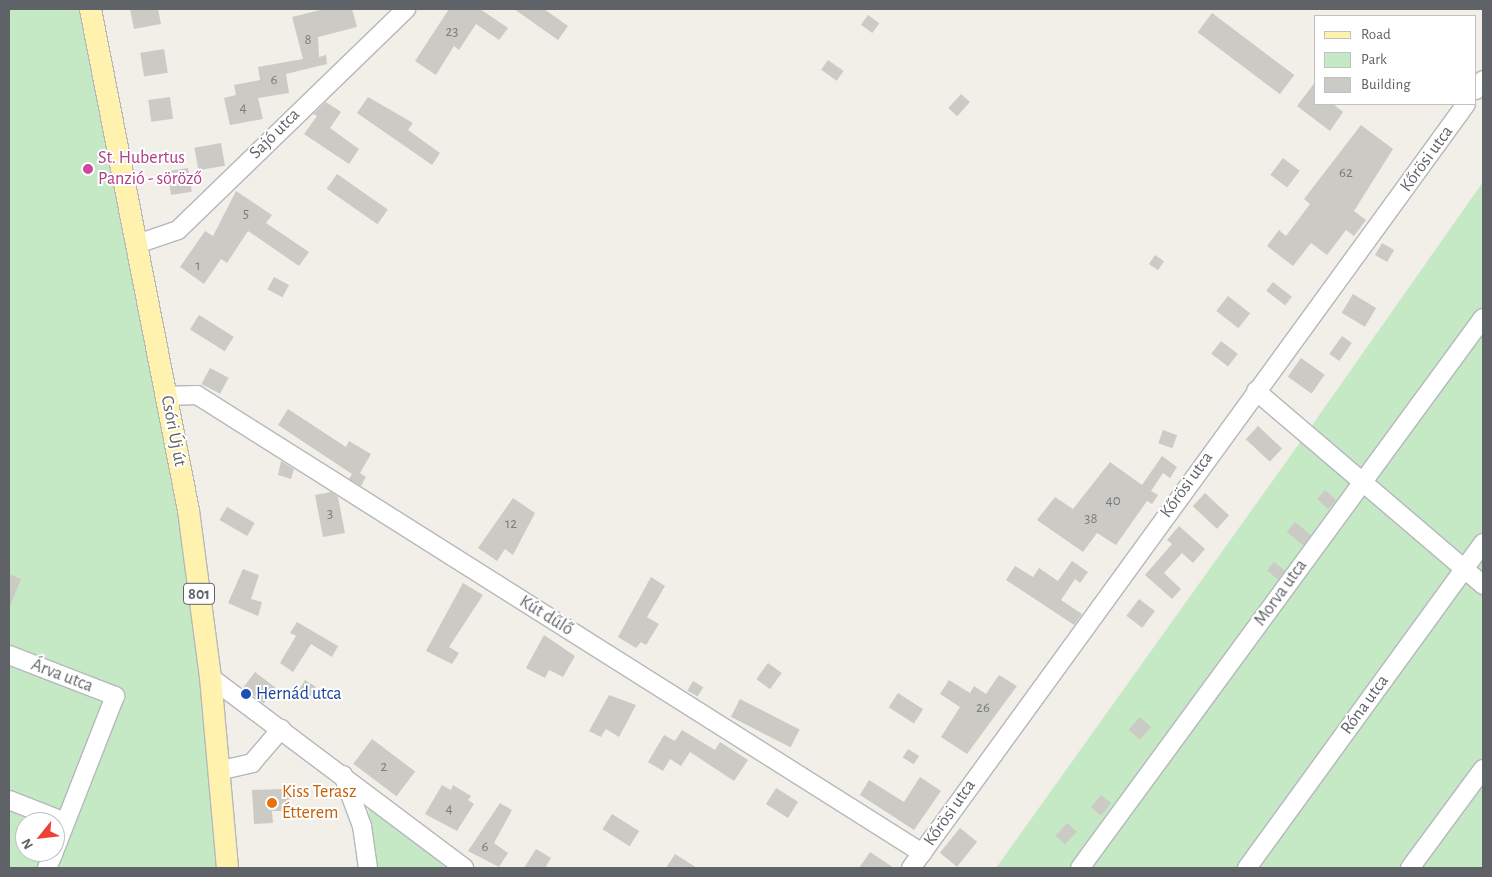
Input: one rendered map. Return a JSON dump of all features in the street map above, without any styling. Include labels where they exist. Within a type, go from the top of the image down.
[{"type":"main road","name":"Csóri Új út","points":[[90,9],[167,396],[210,677],[227,863]]},
{"type":"street","name":"Sajó utca","points":[[137,244],[178,230],[406,9]]},
{"type":"street","name":"Kőrösi utca","points":[[911,868],[1465,105]]},
{"type":"street","name":"Morva utca","points":[[1080,868],[1483,318]]},
{"type":"street","points":[[1256,391],[1483,584]]},
{"type":"street","name":"Kút dűlő","points":[[167,396],[197,395],[922,853]]},
{"type":"street","name":"Róna utca","points":[[1247,868],[1483,542]]},
{"type":"street","name":"Árva utca","points":[[9,655],[115,696],[66,822]]},
{"type":"street","points":[[210,677],[342,774],[464,868]]},
{"type":"street","points":[[218,770],[252,763],[281,729]]},
{"type":"street","points":[[1410,868],[1483,769]]},
{"type":"street","points":[[342,774],[362,826],[368,868]]},
{"type":"street","points":[[9,800],[66,822]]},
{"type":"green space","points":[[9,9],[90,9],[160,364],[227,868],[9,868]]},
{"type":"green space","points":[[1483,182],[1483,868],[996,868],[1301,441]]},
{"type":"green space","points":[[368,800],[446,868],[372,868]]},
{"type":"building","points":[[130,9],[158,9],[161,24],[134,29]]},
{"type":"building","points":[[324,9],[352,9],[357,27],[318,37],[319,57],[326,55],[327,64],[286,74],[289,93],[258,98],[263,119],[230,125],[224,98],[236,95],[234,85],[260,80],[258,67],[303,59],[292,17]]},
{"type":"building","points":[[449,9],[480,9],[508,28],[499,40],[476,24],[459,50],[454,46],[436,75],[415,61]]},
{"type":"building","points":[[514,9],[544,9],[568,26],[558,40]]},
{"type":"building","points":[[1212,13],[1294,75],[1280,94],[1198,32]]},
{"type":"building","points":[[868,15],[879,23],[872,33],[861,25]]},
{"type":"building","points":[[164,49],[168,73],[144,76],[140,53]]},
{"type":"building","points":[[828,60],[844,71],[837,81],[821,70]]},
{"type":"building","points":[[1314,84],[1314,105],[1334,105],[1343,112],[1330,131],[1297,106]]},
{"type":"building","points":[[961,94],[970,102],[957,116],[948,108]]},
{"type":"building","points":[[170,97],[173,119],[151,122],[148,100]]},
{"type":"building","points":[[368,97],[413,123],[408,130],[440,153],[432,165],[357,113]]},
{"type":"building","points":[[326,102],[341,112],[330,128],[359,149],[349,164],[304,134],[317,116],[313,114]]},
{"type":"building","points":[[1361,125],[1393,149],[1354,211],[1366,220],[1354,236],[1346,230],[1327,255],[1311,243],[1293,266],[1267,246],[1279,230],[1286,236],[1310,204],[1304,199]]},
{"type":"building","points":[[221,143],[225,166],[198,170],[194,148]]},
{"type":"building","points":[[1283,158],[1300,171],[1287,187],[1270,175]]},
{"type":"building","points":[[188,168],[192,192],[171,195],[167,171]]},
{"type":"building","points":[[337,174],[388,210],[377,224],[327,189]]},
{"type":"building","points":[[236,191],[272,215],[266,223],[309,252],[299,266],[248,231],[227,263],[221,259],[204,284],[180,267],[205,231],[213,236]]},
{"type":"building","points":[[1382,243],[1394,250],[1387,262],[1375,255]]},
{"type":"building","points":[[1155,255],[1164,261],[1158,270],[1149,264]]},
{"type":"building","points":[[274,277],[289,285],[282,297],[267,289]]},
{"type":"building","points":[[1273,282],[1292,297],[1285,305],[1266,291]]},
{"type":"building","points":[[1353,294],[1376,308],[1365,327],[1342,313]]},
{"type":"building","points":[[1228,296],[1250,313],[1238,328],[1216,311]]},
{"type":"building","points":[[199,315],[234,337],[225,351],[190,329]]},
{"type":"building","points":[[1342,336],[1352,343],[1339,361],[1329,354]]},
{"type":"building","points":[[1221,341],[1238,354],[1228,366],[1211,354]]},
{"type":"building","points":[[1301,358],[1325,375],[1312,393],[1288,377]]},
{"type":"building","points":[[210,368],[229,378],[220,394],[202,384]]},
{"type":"building","points":[[288,409],[346,447],[349,441],[371,454],[360,473],[366,477],[361,486],[349,479],[352,474],[278,425]]},
{"type":"building","points":[[1258,426],[1282,449],[1270,462],[1246,439]]},
{"type":"building","points":[[1163,430],[1177,435],[1172,448],[1158,443]]},
{"type":"building","points":[[1162,456],[1177,467],[1170,478],[1163,473],[1151,491],[1158,495],[1152,504],[1147,501],[1116,545],[1097,533],[1083,552],[1037,520],[1055,497],[1073,509],[1110,462],[1142,485]]},
{"type":"building","points":[[281,461],[294,469],[291,479],[278,475]]},
{"type":"building","points":[[1325,490],[1336,500],[1328,509],[1317,499]]},
{"type":"building","points":[[331,492],[338,497],[345,533],[323,537],[315,495]]},
{"type":"building","points":[[1205,493],[1229,516],[1217,529],[1193,506]]},
{"type":"building","points":[[513,498],[535,513],[513,555],[505,549],[497,561],[478,548]]},
{"type":"building","points":[[227,507],[255,523],[247,536],[220,520]]},
{"type":"building","points":[[1295,522],[1311,535],[1303,545],[1287,532]]},
{"type":"building","points":[[1179,526],[1205,549],[1193,563],[1182,553],[1164,573],[1181,589],[1172,599],[1145,575],[1172,544],[1167,540]]},
{"type":"building","points":[[1072,561],[1088,572],[1080,583],[1075,579],[1061,600],[1082,614],[1074,625],[1006,580],[1015,566],[1033,577],[1039,568],[1058,581]]},
{"type":"building","points":[[1274,562],[1285,571],[1278,579],[1267,571]]},
{"type":"building","points":[[243,569],[259,575],[251,599],[262,602],[258,616],[228,603]]},
{"type":"building","points":[[9,574],[21,579],[9,609]]},
{"type":"building","points":[[651,577],[665,586],[647,617],[659,624],[646,645],[641,642],[636,648],[618,637]]},
{"type":"building","points":[[463,583],[483,595],[449,647],[459,653],[452,664],[426,651]]},
{"type":"building","points":[[1139,599],[1155,611],[1142,628],[1126,616]]},
{"type":"building","points":[[297,622],[338,646],[332,657],[311,644],[293,672],[280,663],[296,636],[290,633]]},
{"type":"building","points":[[544,635],[575,656],[563,677],[549,670],[545,678],[526,668]]},
{"type":"building","points":[[768,663],[782,673],[770,689],[756,679]]},
{"type":"building","points":[[255,672],[276,688],[264,704],[243,688]]},
{"type":"building","points":[[999,675],[1017,686],[967,754],[941,737],[960,707],[940,694],[949,680],[970,693],[974,686],[986,694]]},
{"type":"building","points":[[305,680],[316,687],[310,697],[299,690]]},
{"type":"building","points":[[693,681],[703,687],[698,697],[687,690]]},
{"type":"building","points":[[898,693],[923,709],[914,724],[889,707]]},
{"type":"building","points":[[609,695],[636,705],[619,737],[606,729],[601,737],[589,731]]},
{"type":"building","points":[[740,699],[800,729],[791,747],[731,717]]},
{"type":"building","points":[[1140,717],[1151,727],[1140,740],[1129,730]]},
{"type":"building","points":[[682,730],[715,750],[720,742],[748,760],[734,781],[690,752],[681,766],[670,759],[663,771],[648,762],[664,735],[675,741]]},
{"type":"building","points":[[372,739],[415,771],[396,796],[353,764]]},
{"type":"building","points":[[908,749],[919,756],[914,764],[903,757]]},
{"type":"building","points":[[920,777],[941,791],[914,830],[860,795],[869,780],[904,802]]},
{"type":"building","points":[[442,785],[451,790],[453,785],[471,796],[468,800],[474,804],[457,831],[425,814]]},
{"type":"building","points":[[776,788],[798,802],[788,818],[766,804]]},
{"type":"building","name":"Kiss Terasz Étterem","points":[[283,789],[284,796],[290,795],[291,811],[272,811],[273,823],[254,824],[252,790]]},
{"type":"building","points":[[1101,795],[1111,803],[1101,816],[1091,807]]},
{"type":"building","points":[[500,803],[512,810],[494,843],[508,853],[499,867],[468,851]]},
{"type":"building","points":[[612,814],[639,831],[630,846],[602,829]]},
{"type":"building","points":[[1067,823],[1077,832],[1065,844],[1056,836]]},
{"type":"building","points":[[960,828],[977,842],[957,867],[940,853]]},
{"type":"building","points":[[536,849],[551,858],[545,868],[524,868]]},
{"type":"building","points":[[870,852],[894,868],[859,868]]},
{"type":"building","points":[[675,854],[697,868],[666,868]]},
{"type":"place","name":"St. Hubertus Panzió - söröző","points":[[88,169]]},
{"type":"place","name":"Hernád utca","points":[[246,694]]},
{"type":"place","name":"Kiss Terasz Étterem","points":[[272,803]]}]
